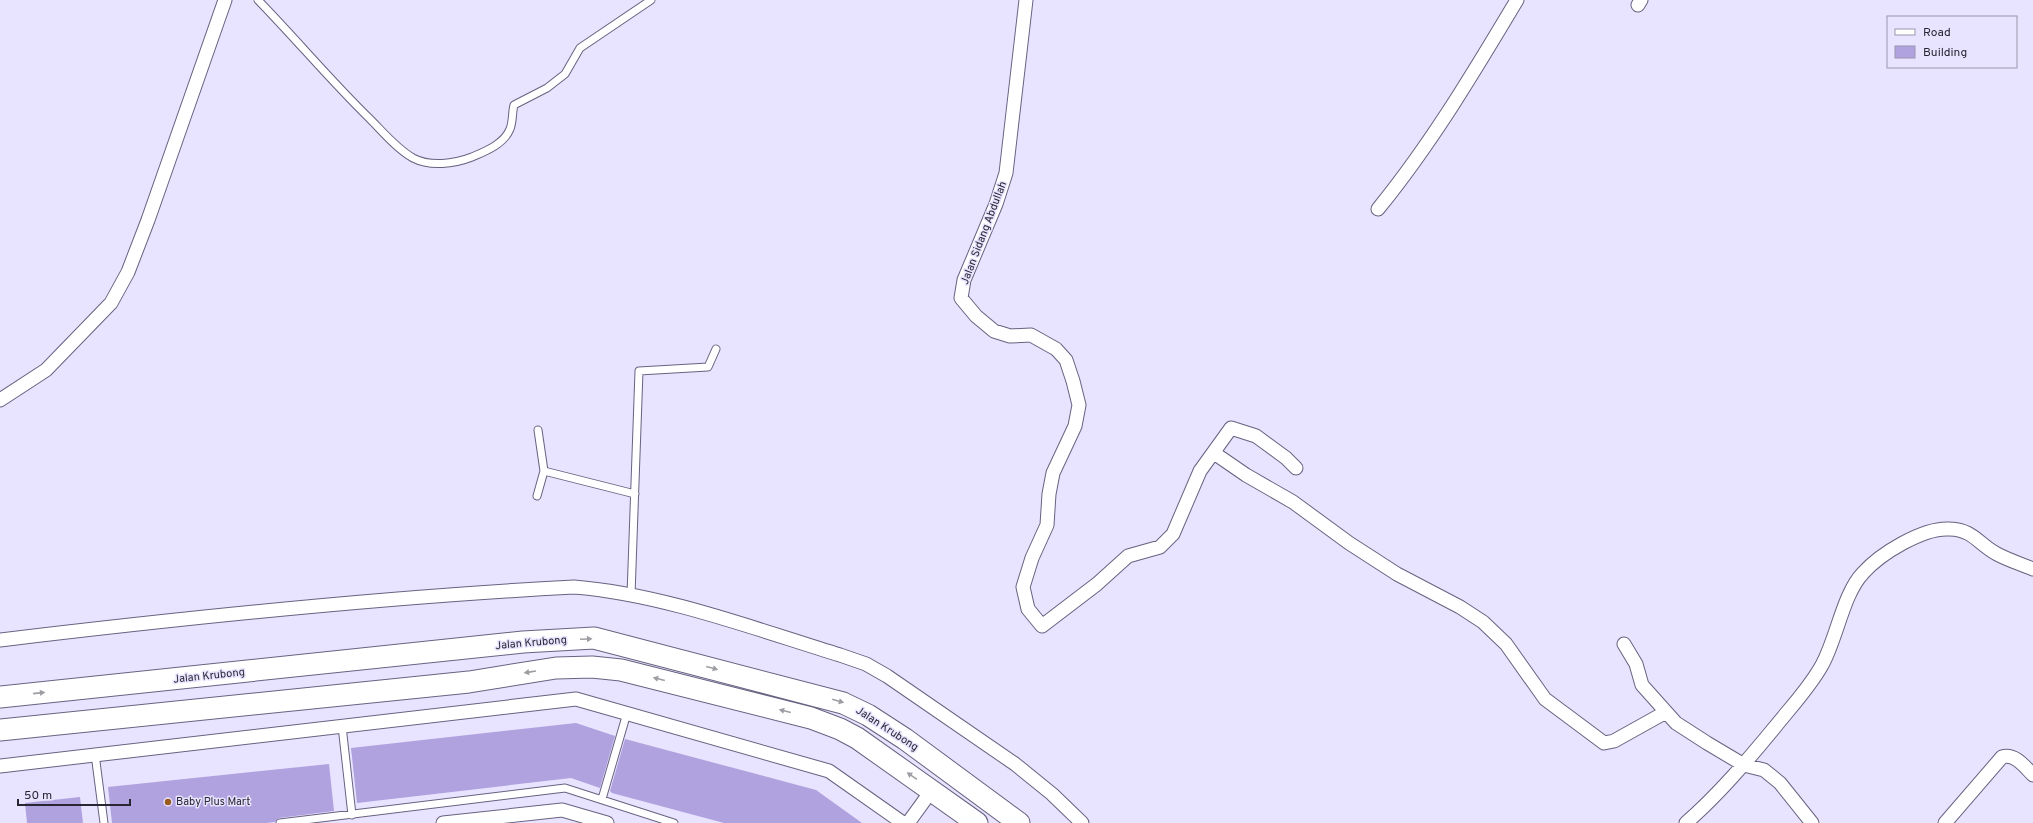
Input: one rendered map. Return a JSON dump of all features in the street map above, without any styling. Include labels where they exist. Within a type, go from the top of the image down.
[{"type":"main road","name":"Jalan Krubong","points":[[0,697],[469,649],[523,642],[594,638],[843,703],[868,715],[904,739],[1018,823]]},
{"type":"main road","points":[[469,649],[409,668],[256,682],[245,685],[242,692],[247,696],[254,697],[410,682],[469,682]]},
{"type":"main road","points":[[0,730],[469,682],[556,668],[592,667],[621,670],[811,718],[833,726],[857,738],[977,823]]},
{"type":"street","points":[[0,400],[46,370],[111,303],[128,272],[148,220],[226,0]]},
{"type":"street","name":"Jalan Sidang Abdullah","points":[[1026,0],[1006,173],[996,204],[964,280],[962,298],[976,316],[994,331],[1010,336],[1031,335],[1056,349],[1066,360],[1079,405],[1075,426],[1053,473],[1049,494],[1047,525],[1032,558],[1023,587],[1028,609],[1042,626],[1097,584],[1128,556],[1160,547],[1172,534],[1200,471],[1231,428],[1256,436],[1286,458],[1296,468]]},
{"type":"street","points":[[1378,209],[1410,169],[1517,0]]},
{"type":"street","points":[[1214,453],[1246,475],[1293,502],[1349,543],[1397,574],[1460,607],[1483,622],[1506,644],[1545,699],[1604,743],[1614,740],[1666,712]]},
{"type":"street","points":[[1686,823],[1707,804],[1744,764],[1802,695],[1822,664],[1850,594],[1861,575],[1875,561],[1928,531],[1950,528],[1972,534],[1995,553],[2033,569]]},
{"type":"street","points":[[0,640],[206,616],[528,589],[574,587],[605,589],[736,624],[866,664],[887,676],[1015,764],[1052,794],[1082,823]]},
{"type":"street","points":[[1624,644],[1636,664],[1642,685],[1676,723],[1744,764],[1764,770],[1780,783],[1812,823]]},
{"type":"street","points":[[0,766],[576,699],[829,771],[903,823]]},
{"type":"street","points":[[1944,823],[2002,757],[2007,756],[2015,758],[2033,775]]},
{"type":"street","points":[[908,823],[932,790]]},
{"type":"street","points":[[443,823],[518,820],[562,810],[592,821],[607,823]]},
{"type":"lane","points":[[258,0],[385,134],[413,158],[430,164],[446,164],[468,159],[488,151],[502,140],[510,129],[514,105],[548,88],[565,74],[580,48],[651,0]]},
{"type":"lane","points":[[631,595],[639,371],[708,367],[716,349]]},
{"type":"lane","points":[[537,496],[544,471],[538,430]]},
{"type":"lane","points":[[544,471],[634,494]]},
{"type":"lane","points":[[602,799],[627,713]]},
{"type":"lane","points":[[342,726],[352,815]]},
{"type":"lane","points":[[95,754],[104,823]]},
{"type":"lane","points":[[280,823],[565,788],[674,823]]},
{"type":"building","points":[[576,723],[615,736],[600,788],[571,778],[357,803],[351,748]]},
{"type":"building","points":[[625,739],[816,790],[862,823],[724,823],[612,793],[610,791]]},
{"type":"building","points":[[329,764],[334,811],[279,818],[275,822],[266,823],[112,823],[108,787]]},
{"type":"building","points":[[80,797],[83,823],[27,823],[25,803]]},
{"type":"place","name":"Baby Plus Mart","points":[[168,802]]}]
